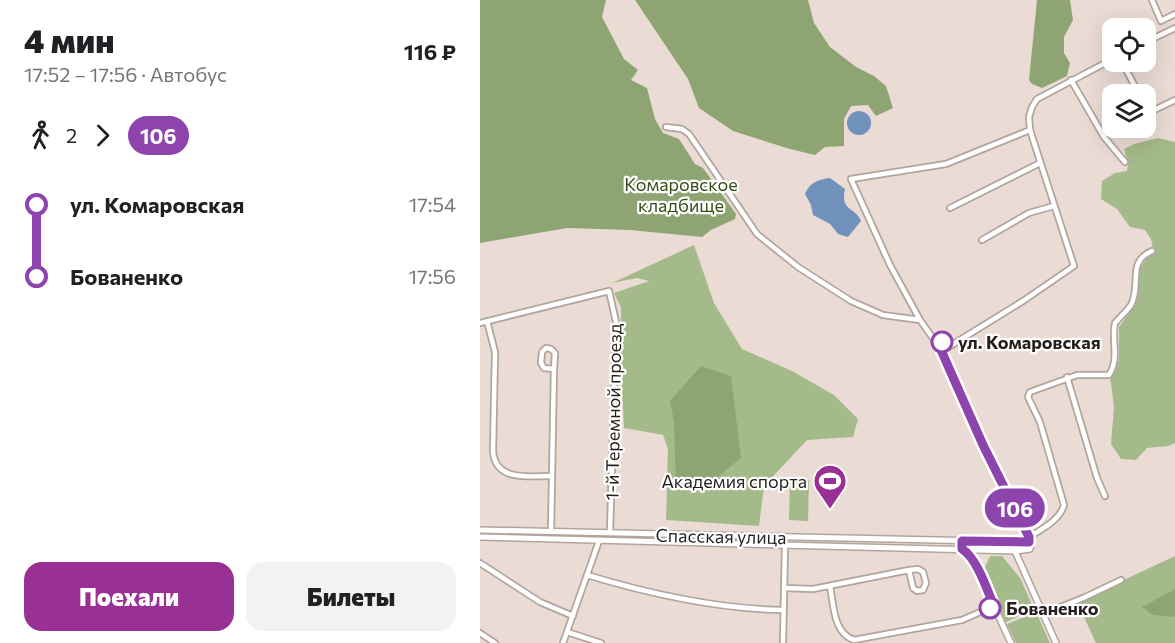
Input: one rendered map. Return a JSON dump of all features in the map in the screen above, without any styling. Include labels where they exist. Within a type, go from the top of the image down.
[{"type":"street","points":[[1152,0],[1161,21],[1175,14]]},
{"type":"street","points":[[1156,37],[1175,28]]},
{"type":"street","points":[[943,350],[1023,301],[1074,266],[1030,130],[1029,117],[1037,99],[1102,64]]},
{"type":"street","points":[[1071,80],[1102,132]]},
{"type":"street","points":[[1156,108],[1175,100]]},
{"type":"street","points":[[666,127],[682,129],[689,134],[750,226],[798,267],[828,288],[862,306],[883,315],[920,320]]},
{"type":"street","points":[[1030,130],[946,164],[850,179],[890,265],[920,320],[943,350],[983,445],[1029,540],[1054,520],[1062,512],[1064,505],[1040,422],[1028,397],[1030,392],[1067,377],[1109,375],[1113,368],[1115,323],[1131,303],[1137,264],[1142,255],[1152,251]]},
{"type":"street","points":[[1106,138],[1125,162]]},
{"type":"street","points":[[950,208],[1040,163]]},
{"type":"street","points":[[982,240],[1029,213],[1054,206]]},
{"type":"street","name":"1-й Теремной проезд","points":[[487,321],[609,291],[616,322],[610,533]]},
{"type":"street","points":[[480,323],[487,321],[495,351],[493,451],[496,463],[501,470],[512,475],[552,476]]},
{"type":"street","points":[[551,531],[555,353],[546,348],[542,352],[541,363],[544,368],[554,369]]},
{"type":"street","points":[[1067,377],[1097,478],[1105,496]]},
{"type":"street","name":"Спасская улица","points":[[480,530],[1010,542],[1029,540],[1031,545],[1030,549],[1015,551],[480,537]]},
{"type":"street","points":[[838,546],[839,538]]},
{"type":"street","points":[[563,643],[599,541]]},
{"type":"street","points":[[962,541],[962,549],[974,563],[1011,643]]},
{"type":"street","points":[[1010,542],[1056,643]]},
{"type":"street","points":[[783,643],[785,544]]},
{"type":"street","points":[[480,563],[540,602],[573,616]]},
{"type":"street","points":[[784,588],[813,590],[909,570],[918,569],[923,572],[926,586],[923,590],[917,591],[913,588],[909,570]]},
{"type":"street","points":[[587,575],[617,585],[753,610],[783,610]]},
{"type":"street","points":[[1043,614],[1121,580]]},
{"type":"street","points":[[830,587],[839,628],[843,635],[854,640],[962,620],[994,606]]},
{"type":"street","points":[[567,632],[602,643]]},
{"type":"street","points":[[480,633],[495,643]]},
{"type":"green space","name":"Комаровское кладбище","points":[[480,0],[606,0],[602,17],[624,59],[638,70],[631,80],[647,88],[655,119],[663,133],[679,139],[695,164],[703,168],[736,214],[735,219],[711,230],[702,237],[630,230],[567,228],[480,243]]},
{"type":"green space","points":[[635,0],[808,0],[814,23],[830,47],[886,86],[893,108],[876,116],[868,105],[851,106],[844,119],[844,146],[825,147],[815,155],[733,131],[699,108],[688,79]]},
{"type":"green space","points":[[1037,0],[1070,0],[1073,20],[1064,37],[1064,53],[1070,63],[1067,76],[1042,88],[1032,84],[1029,80]]},
{"type":"green space","points":[[1158,138],[1175,142],[1175,443],[1147,448],[1136,460],[1121,459],[1111,444],[1114,407],[1109,369],[1119,361],[1119,327],[1136,304],[1139,270],[1153,248],[1151,239],[1145,230],[1130,227],[1117,209],[1101,199],[1102,181],[1115,173],[1127,171],[1128,163],[1124,149]]},
{"type":"green space","points":[[694,245],[714,303],[742,349],[792,371],[834,395],[858,419],[853,437],[807,440],[764,486],[759,526],[666,520],[668,449],[663,435],[624,428],[621,307],[614,293],[649,281],[637,278],[612,283]]},
{"type":"green space","points":[[701,366],[731,376],[741,458],[709,484],[676,490],[674,422],[670,401]]},
{"type":"green space","points":[[790,479],[809,480],[808,521],[789,520]]},
{"type":"green space","points":[[990,556],[1002,556],[1020,578],[1034,609],[1006,622],[983,571]]},
{"type":"green space","points":[[1175,556],[1175,643],[1096,643],[1077,602]]},
{"type":"green space","points":[[1175,589],[1175,617],[1153,615],[1142,607]]},
{"type":"green space","points":[[1036,612],[1050,643],[1016,643],[1007,624]]},
{"type":"water","points":[[859,111],[867,115],[871,123],[867,131],[859,135],[851,131],[847,123],[851,115]]},
{"type":"water","points":[[830,178],[845,189],[846,205],[861,221],[848,237],[838,234],[830,224],[813,215],[805,194],[815,182]]},
{"type":"bus line","name":"106","points":[[942,342],[939,345],[983,445],[1029,537],[1029,542],[962,541],[962,549],[974,563],[994,606],[990,608]]},
{"type":"place","name":"ул. Комаровская","points":[[942,342]]},
{"type":"place","name":"Академия спорта","points":[[830,510]]},
{"type":"place","name":"Бованенко","points":[[990,608]]}]
